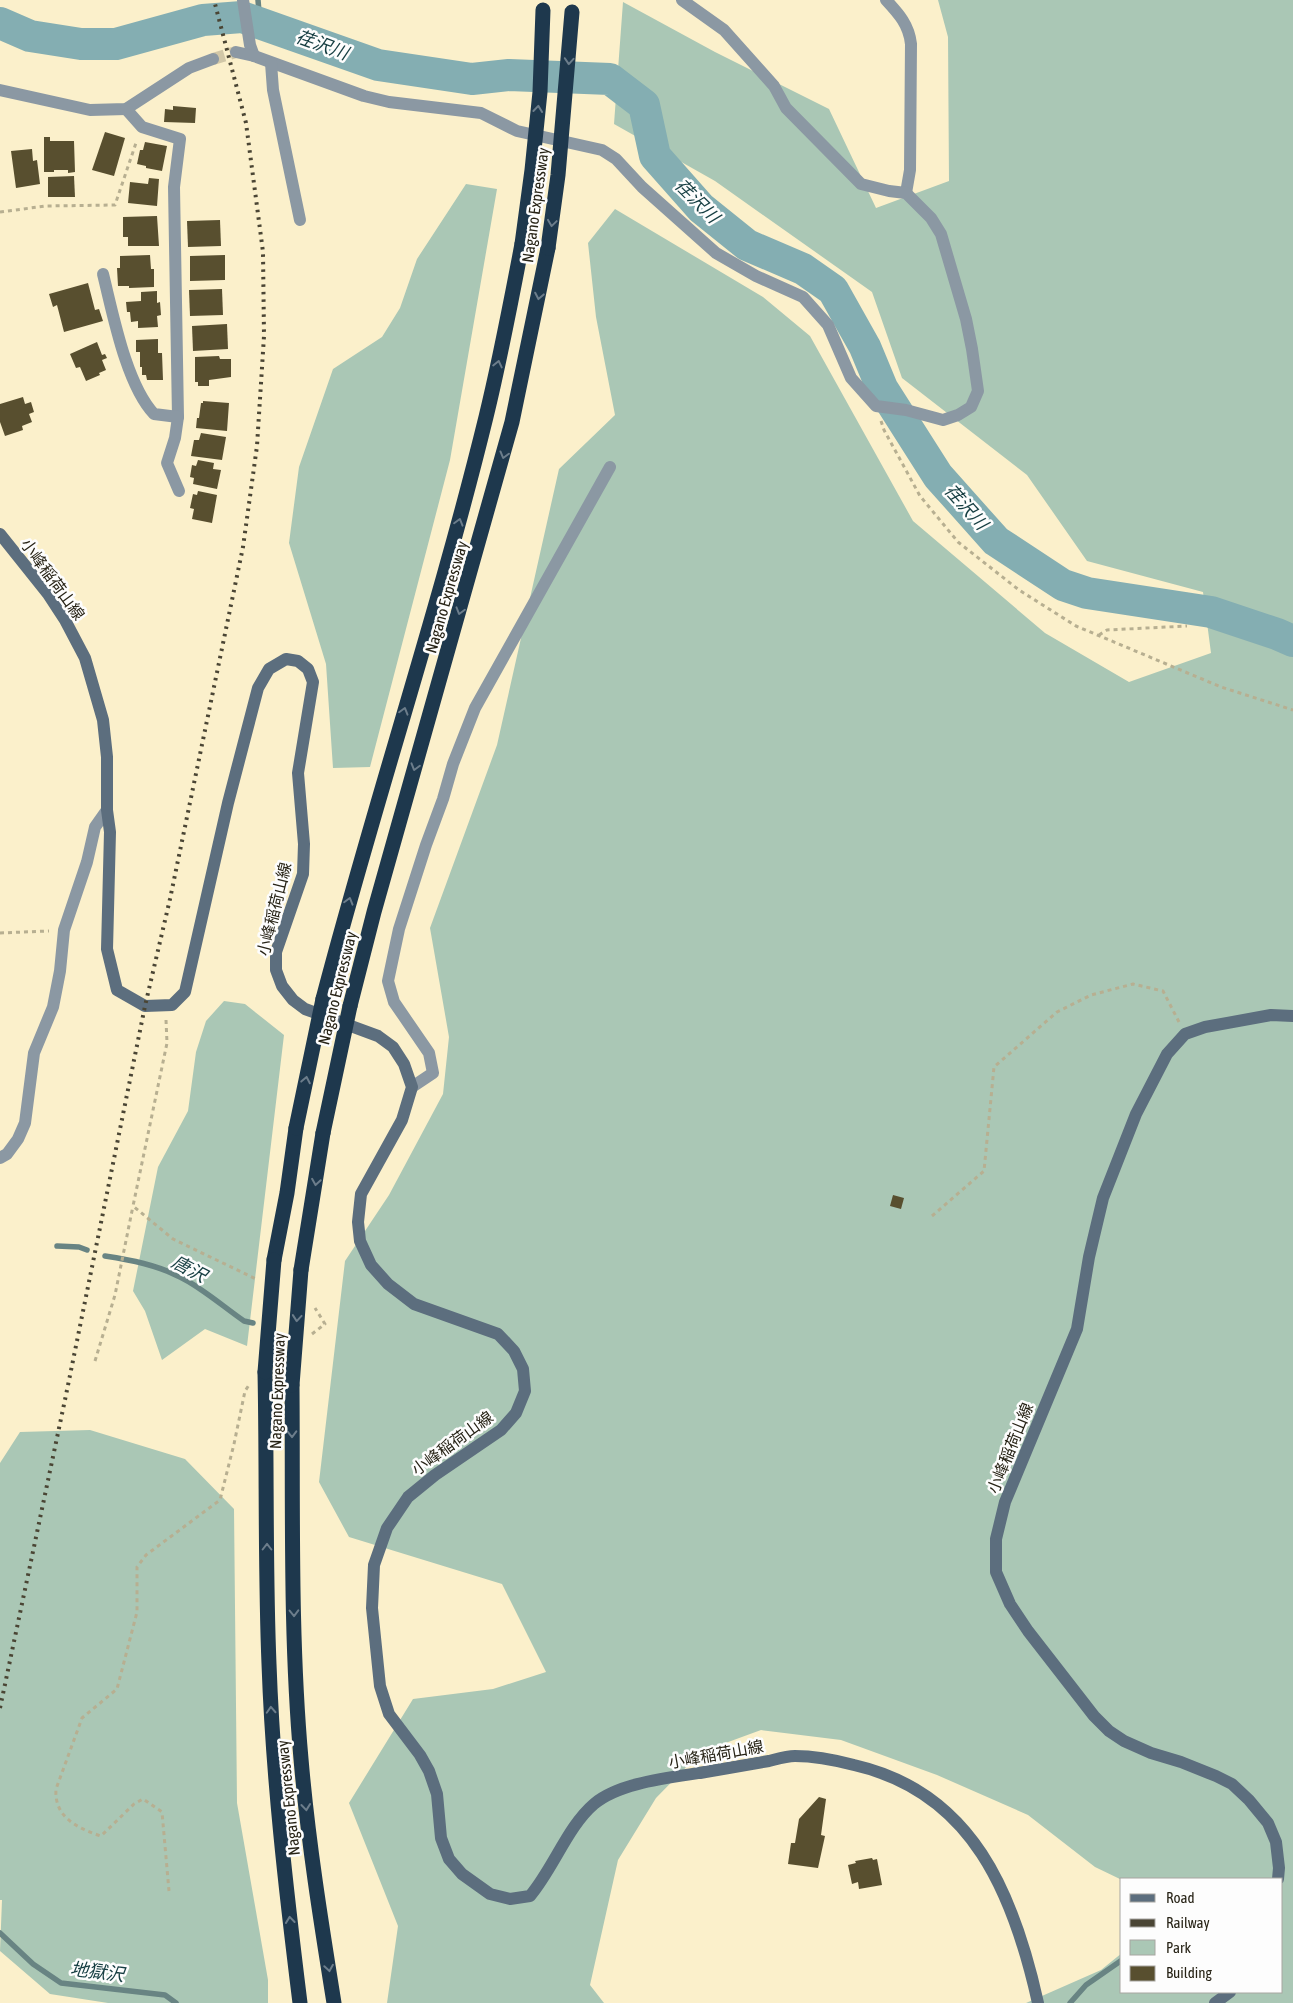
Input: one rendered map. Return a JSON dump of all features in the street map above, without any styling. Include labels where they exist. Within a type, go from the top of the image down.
[{"type":"highway","name":"Nagano Expressway","points":[[300,2003],[274,1758],[267,1590],[265,1372],[274,1260],[287,1193],[296,1128],[323,999],[347,906],[464,504],[506,329],[522,244],[532,170],[540,92],[543,5]]},
{"type":"highway","name":"Nagano Expressway","points":[[334,2003],[310,1848],[301,1759],[295,1664],[292,1385],[301,1270],[323,1133],[350,1006],[374,912],[512,422],[548,248],[559,166],[572,6]]},
{"type":"main road","name":"小峰稲荷山線","points":[[0,534],[48,594],[65,620],[85,658],[103,720],[107,756],[107,810],[110,832],[107,948],[117,990],[144,1006],[172,1005],[185,992],[228,803],[258,688],[269,669],[286,659],[298,661],[308,669],[313,682],[298,773],[304,844],[302,874],[276,952],[276,970],[282,986],[292,1000],[305,1010],[378,1036],[393,1047],[404,1064],[412,1086],[402,1120],[361,1194],[358,1222],[360,1241],[371,1265],[388,1284],[414,1304],[498,1334],[514,1351],[523,1369],[526,1391],[516,1413],[501,1430],[434,1475],[408,1497],[387,1528],[374,1565],[372,1608],[380,1686],[389,1714],[420,1755],[429,1772],[437,1794],[441,1838],[449,1859],[462,1874],[490,1894],[510,1899],[530,1896],[543,1881],[576,1824],[594,1804],[623,1787],[794,1756],[831,1759],[870,1768],[922,1791],[944,1808],[970,1837],[989,1865],[1021,1935],[1038,2003]]},
{"type":"main road","name":"小峰稲荷山線","points":[[1278,1878],[1280,1868],[1276,1842],[1268,1823],[1249,1800],[1232,1784],[1181,1762],[1151,1753],[1109,1731],[1094,1716],[1028,1631],[1010,1604],[996,1572],[996,1539],[1005,1502],[1077,1329],[1089,1257],[1103,1198],[1136,1114],[1167,1054],[1185,1034],[1204,1027],[1271,1015],[1293,1016]]},
{"type":"main road","points":[[1215,2003],[1229,1993]]},
{"type":"street","points":[[243,0],[252,51]]},
{"type":"street","points":[[236,52],[252,51],[271,63],[364,96],[389,102],[481,113],[517,131],[602,150],[616,159],[642,187],[716,253],[756,276],[802,297],[828,325],[851,378],[880,406],[906,410],[943,420],[958,415],[971,407],[978,391],[966,319],[942,234],[931,218],[906,193],[861,184],[786,108],[774,86],[724,30],[682,0]]},
{"type":"street","points":[[886,0],[910,30],[912,44],[910,170],[906,193]]},
{"type":"street","points":[[0,90],[90,110],[126,109],[189,68],[213,60]]},
{"type":"street","points":[[271,63],[273,90],[300,220]]},
{"type":"street","points":[[126,109],[142,127],[180,139],[174,187],[178,417],[175,438],[167,463],[180,492]]},
{"type":"street","points":[[103,274],[125,358],[145,405],[154,414],[178,417]]},
{"type":"street","points":[[412,1086],[433,1073],[429,1053],[394,1002],[388,981],[402,919],[443,800],[453,764],[475,708],[610,467]]},
{"type":"street","points":[[0,1158],[6,1154],[18,1139],[25,1123],[34,1053],[53,1007],[60,970],[64,930],[87,862],[95,827],[107,810]]},
{"type":"path","points":[[0,212],[46,206],[115,205],[142,127]]},
{"type":"path","points":[[880,406],[884,430],[920,496],[958,542],[1019,590],[1076,626],[1221,687],[1293,710]]},
{"type":"path","points":[[1098,635],[1107,630],[1187,626]]},
{"type":"path","points":[[0,933],[64,930]]},
{"type":"path","points":[[932,1216],[984,1171],[994,1067],[1057,1012],[1091,995],[1133,984],[1163,991],[1185,1034]]},
{"type":"path","points":[[95,1361],[115,1295],[167,1043],[166,1006]]},
{"type":"path","points":[[133,1206],[173,1239],[261,1282]]},
{"type":"path","points":[[310,1335],[325,1324],[314,1306]]},
{"type":"path","points":[[169,1891],[162,1812],[143,1799],[134,1804],[101,1836],[81,1829],[59,1810],[55,1799],[56,1789],[82,1718],[117,1689],[137,1612],[137,1567],[146,1555],[220,1500],[245,1391],[252,1381]]},
{"type":"green space","points":[[938,0],[1293,0],[1293,2003],[1026,2003],[1101,1970],[1120,1955],[1120,1993],[1283,1993],[1283,1878],[1120,1879],[1095,1867],[1028,1815],[937,1775],[841,1740],[761,1730],[701,1752],[656,1798],[618,1860],[590,1985],[604,2003],[387,2003],[398,1926],[349,1803],[413,1699],[493,1689],[546,1672],[502,1584],[349,1537],[319,1482],[345,1261],[389,1195],[443,1094],[449,1037],[430,928],[497,745],[559,469],[615,415],[596,317],[588,243],[615,209],[763,297],[810,336],[913,521],[1045,633],[1129,682],[1211,653],[1203,592],[1087,561],[1027,475],[902,378],[872,292],[715,181],[614,124],[623,2],[715,52],[829,109],[876,208],[949,181],[948,37]]},
{"type":"green space","points":[[466,184],[497,189],[450,460],[370,767],[333,768],[326,664],[289,543],[299,467],[333,369],[382,337],[400,308],[417,259]]},
{"type":"green space","points":[[224,1001],[245,1004],[284,1035],[247,1346],[205,1329],[162,1360],[145,1311],[133,1291],[158,1167],[188,1111],[196,1052],[206,1021]]},
{"type":"green space","points":[[90,1430],[185,1459],[234,1509],[237,1803],[268,1980],[268,2003],[108,2003],[50,1994],[0,1951],[2,1900],[0,1900],[0,1463],[20,1432]]},
{"type":"building","points":[[173,106],[196,108],[195,123],[164,122],[165,109],[173,110]]},
{"type":"building","points":[[105,132],[125,138],[114,176],[92,170]]},
{"type":"building","points":[[44,137],[50,137],[50,141],[74,141],[75,172],[68,173],[68,170],[54,170],[54,172],[44,172]]},
{"type":"building","points":[[145,142],[167,146],[162,171],[137,164],[140,150],[143,150]]},
{"type":"building","points":[[32,149],[33,161],[37,160],[40,184],[16,188],[11,151]]},
{"type":"building","points":[[74,176],[75,197],[48,197],[48,177]]},
{"type":"building","points":[[149,178],[159,179],[157,206],[128,203],[130,182],[148,184]]},
{"type":"building","points":[[157,216],[159,246],[128,246],[128,237],[123,237],[123,217]]},
{"type":"building","points":[[220,220],[221,246],[188,247],[187,221]]},
{"type":"building","points":[[150,255],[151,269],[154,269],[154,287],[129,288],[129,286],[118,286],[117,268],[120,268],[120,256]]},
{"type":"building","points":[[225,255],[225,280],[190,281],[190,256]]},
{"type":"building","points":[[88,283],[95,310],[99,309],[103,321],[64,332],[57,305],[53,307],[49,294]]},
{"type":"building","points":[[222,289],[223,315],[190,316],[189,290]]},
{"type":"building","points":[[157,291],[157,303],[160,302],[161,315],[157,316],[158,327],[138,328],[138,321],[131,322],[126,302],[141,301],[141,292]]},
{"type":"building","points":[[227,324],[228,349],[193,351],[192,326]]},
{"type":"building","points":[[158,339],[158,353],[162,353],[163,380],[147,380],[146,375],[142,375],[140,352],[136,352],[136,340]]},
{"type":"building","points":[[97,342],[102,355],[105,354],[107,358],[102,360],[106,370],[86,381],[80,367],[76,368],[70,354]]},
{"type":"building","points":[[219,356],[220,359],[231,359],[231,377],[209,380],[209,386],[198,386],[198,382],[195,382],[195,357]]},
{"type":"building","points":[[23,397],[25,404],[31,402],[34,412],[29,414],[32,422],[22,426],[23,430],[5,436],[0,422],[0,404]]},
{"type":"building","points":[[203,401],[229,403],[227,431],[196,428],[197,418],[199,418]]},
{"type":"building","points":[[201,433],[226,437],[222,460],[191,456],[194,440],[199,440]]},
{"type":"building","points":[[198,460],[214,463],[213,469],[221,470],[217,489],[193,484],[194,478],[190,477],[192,465],[196,466]]},
{"type":"building","points":[[198,491],[217,495],[212,523],[192,519],[194,509],[190,508],[193,494],[197,495]]},
{"type":"building","points":[[893,1195],[904,1198],[901,1209],[890,1206]]},
{"type":"building","points":[[819,1797],[826,1799],[821,1835],[825,1836],[818,1868],[788,1864],[791,1843],[795,1843],[799,1819]]},
{"type":"building","points":[[872,1858],[873,1860],[877,1859],[882,1885],[859,1889],[858,1882],[852,1884],[848,1865],[856,1863],[855,1861]]},
{"type":"waterway","points":[[257,22],[259,12],[258,0]]},
{"type":"waterway","name":"荏沢川","points":[[0,23],[30,36],[81,44],[116,44],[203,20],[242,17],[378,65],[472,79],[509,75],[610,79],[644,105],[655,156],[701,208],[747,245],[803,269],[833,290],[865,347],[882,388],[938,476],[996,541],[1063,585],[1087,593],[1211,612],[1293,641]]},
{"type":"waterway","points":[[57,1246],[79,1247],[87,1250]]},
{"type":"waterway","name":"唐沢","points":[[105,1256],[144,1264],[171,1273],[196,1286],[244,1321],[253,1323]]},
{"type":"waterway","name":"地獄沢","points":[[0,1933],[33,1964],[61,1983],[165,1995],[176,2003]]},
{"type":"waterway","name":"地獄沢","points":[[1070,2003],[1086,1985],[1120,1961]]},
{"type":"tunnel","points":[[213,59],[236,52]]},
{"type":"railway","points":[[0,1708],[145,1006],[170,899],[243,547],[257,446],[264,336],[263,252],[246,123],[214,0]]}]
